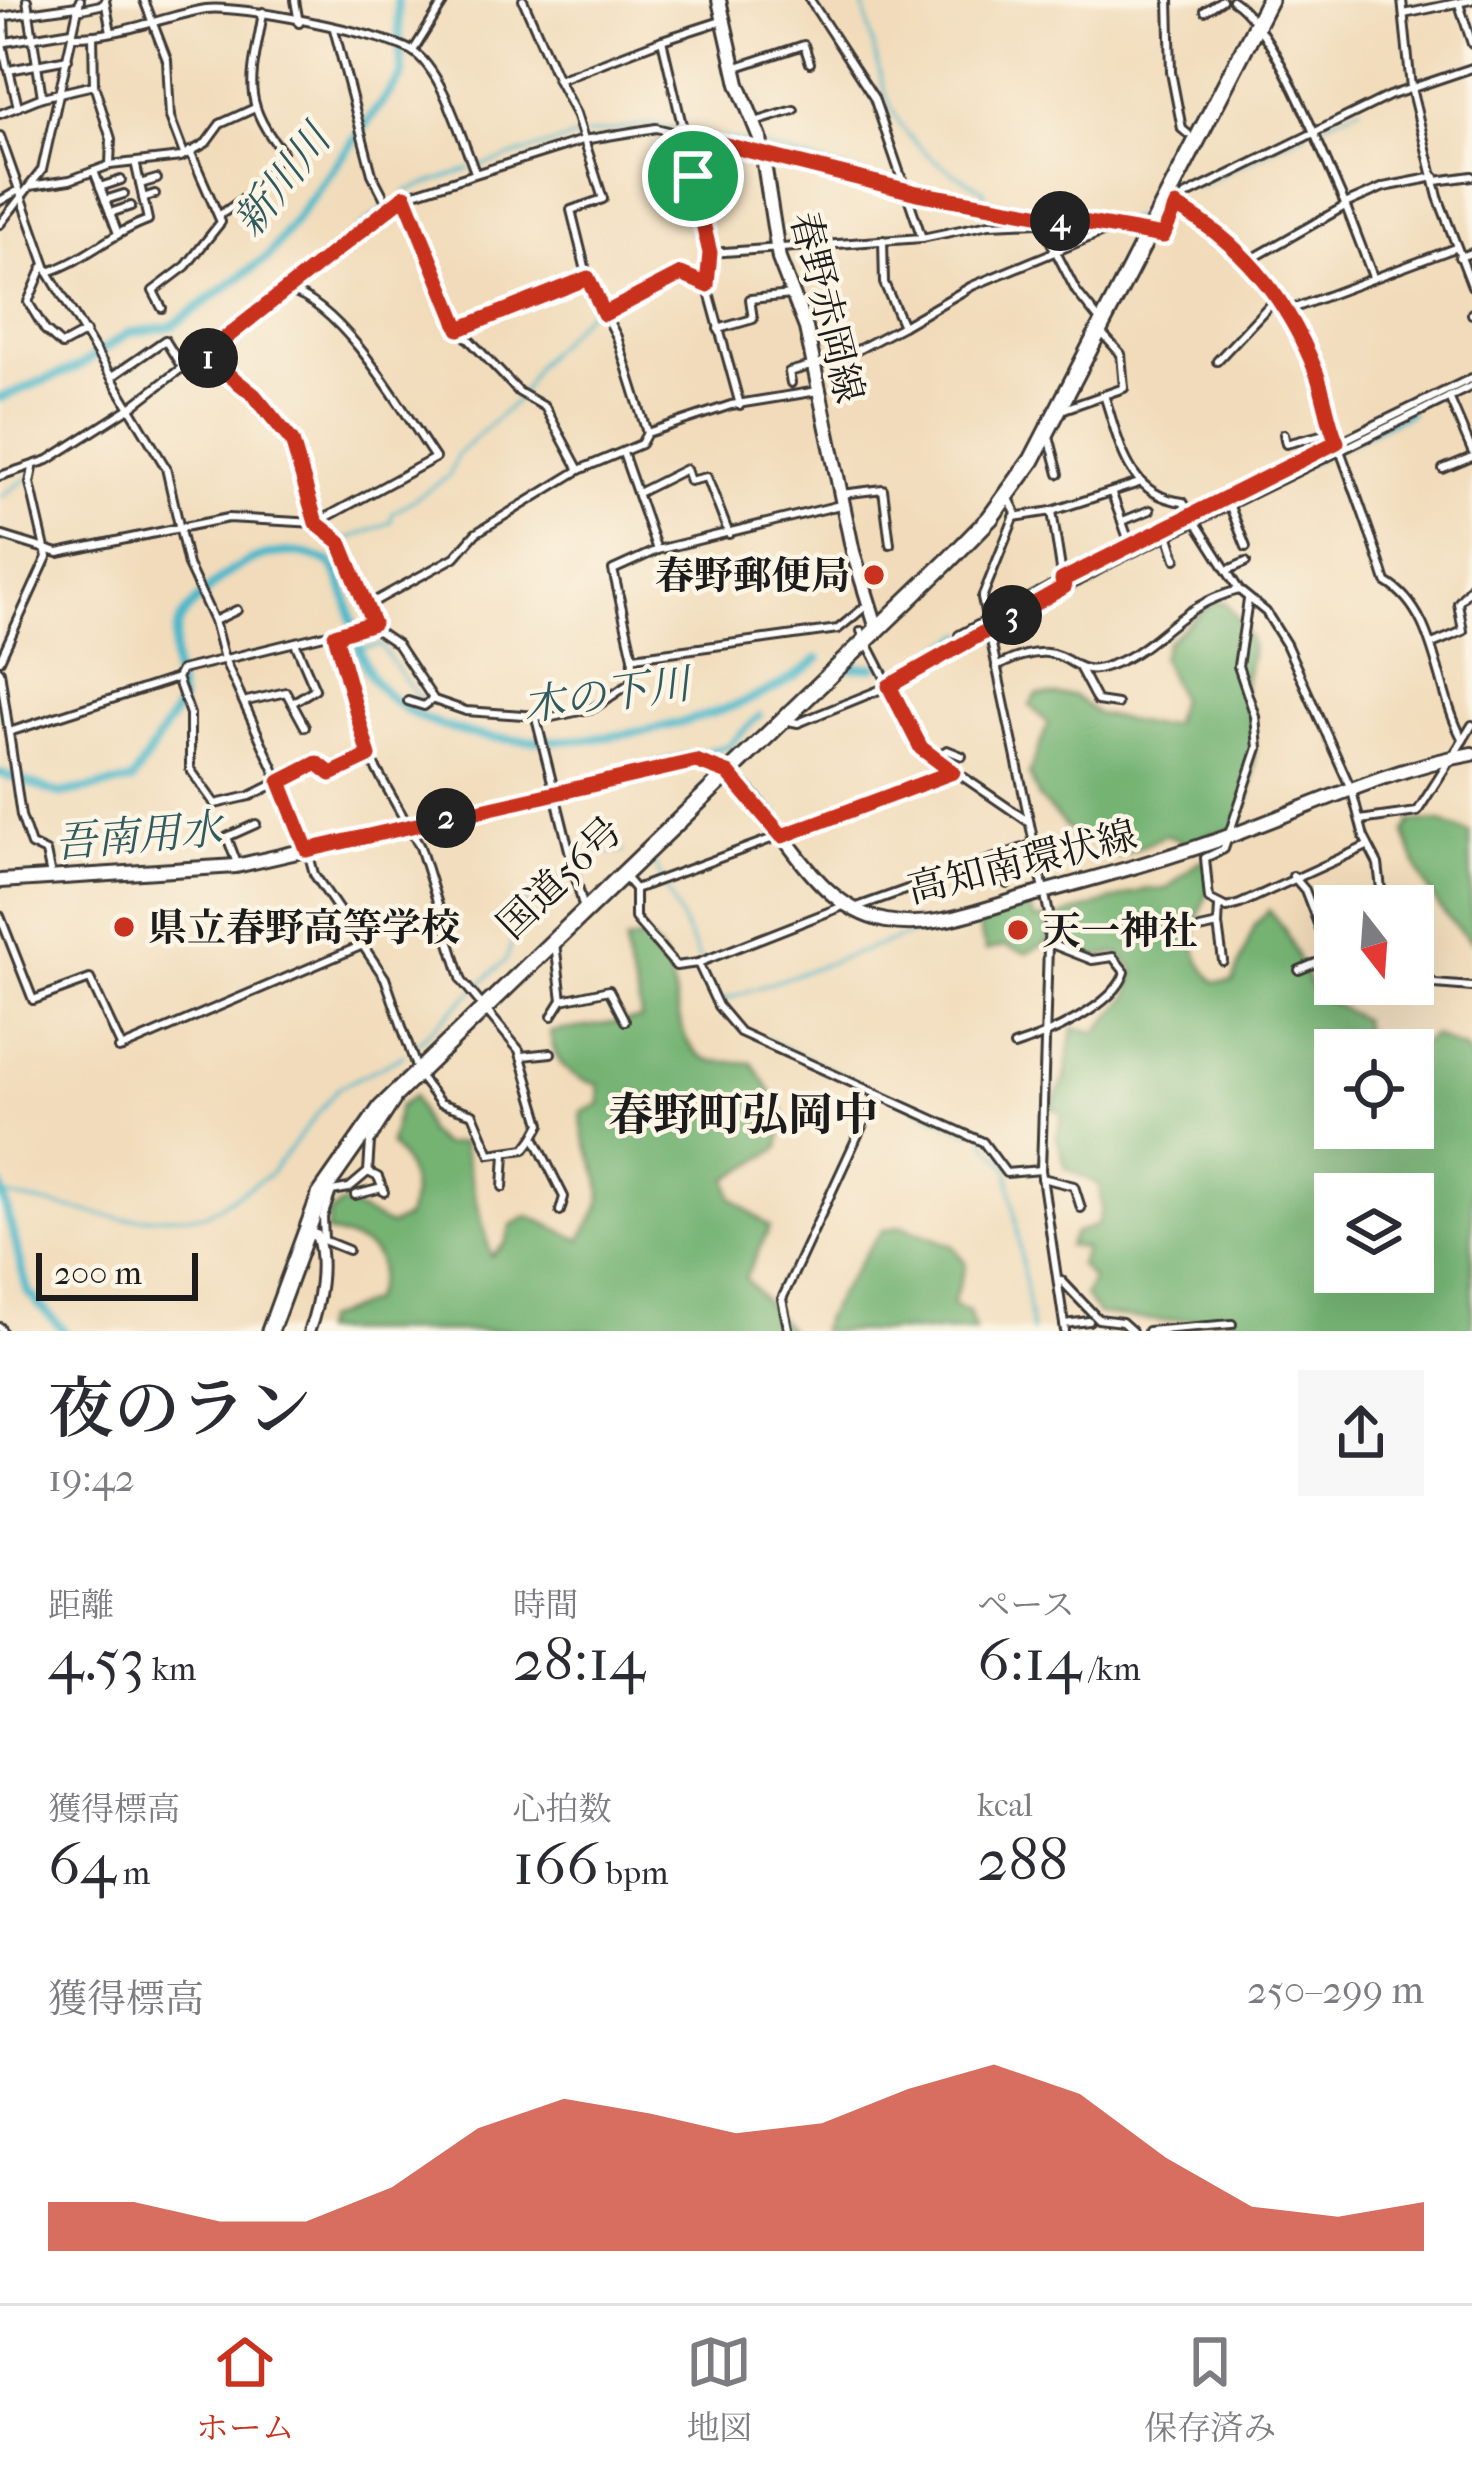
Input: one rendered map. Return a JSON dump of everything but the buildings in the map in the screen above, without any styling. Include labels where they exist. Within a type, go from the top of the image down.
[{"type":"highway","points":[[1254,14],[1270,0]]},
{"type":"highway","name":"国道56号","points":[[1144,234],[1188,134],[1254,14]]},
{"type":"highway","name":"国道56号","points":[[1005,493],[1099,322],[1254,14]]},
{"type":"highway","name":"国道56号","points":[[479,1000],[553,940],[583,904],[622,874],[1005,493],[1060,409],[1099,322]]},
{"type":"highway","name":"国道56号","points":[[266,1331],[316,1237],[320,1195],[358,1135],[479,1000],[784,719],[869,625]]},
{"type":"highway","name":"国道56号","points":[[266,1331],[313,1189],[352,1130],[417,1069]]},
{"type":"main road","name":"春野赤岡線","points":[[718,0],[734,68],[762,151],[777,247],[814,363],[869,625]]},
{"type":"main road","name":"高知南環状線","points":[[724,770],[814,879],[849,907],[880,920],[923,923],[1224,838],[1462,756]]},
{"type":"main road","points":[[0,881],[238,866],[696,761],[724,770]]},
{"type":"street","points":[[27,0],[42,97]]},
{"type":"street","points":[[144,0],[167,60],[170,117],[220,215],[219,227],[186,266],[153,291],[162,308]]},
{"type":"street","points":[[182,0],[186,14]]},
{"type":"street","points":[[295,0],[299,23]]},
{"type":"street","points":[[405,48],[446,0]]},
{"type":"street","points":[[523,0],[603,199],[571,210],[588,278],[647,433]]},
{"type":"street","points":[[810,0],[874,98],[922,238]]},
{"type":"street","points":[[1169,0],[1172,79],[1182,129],[1188,134]]},
{"type":"street","points":[[1205,11],[1222,0]]},
{"type":"street","points":[[1232,0],[1254,14],[1286,72],[1373,277]]},
{"type":"street","points":[[1402,0],[1411,88],[1457,253],[1472,286]]},
{"type":"street","points":[[1403,14],[1471,0]]},
{"type":"street","points":[[18,106],[5,68],[2,17],[105,2],[111,33]]},
{"type":"street","points":[[2,43],[111,33],[186,14],[205,4],[263,12],[405,48],[443,92],[475,172]]},
{"type":"street","points":[[1459,4],[1472,44]]},
{"type":"street","points":[[0,201],[21,193],[42,170],[78,5]]},
{"type":"street","points":[[220,215],[256,190],[282,151],[256,108],[248,74],[263,12]]},
{"type":"street","points":[[558,80],[723,21]]},
{"type":"street","points":[[334,29],[358,127],[389,207]]},
{"type":"street","points":[[93,35],[94,86],[111,140],[110,165]]},
{"type":"street","points":[[662,40],[710,253],[707,285],[740,405]]},
{"type":"street","points":[[734,68],[804,45],[810,63]]},
{"type":"street","points":[[5,68],[68,59]]},
{"type":"street","points":[[0,476],[33,470],[131,407],[405,196],[583,140],[647,129],[682,134],[1039,219],[1168,233],[1176,206],[1185,196],[1311,132],[1411,88],[1472,68]]},
{"type":"street","points":[[0,114],[42,97],[94,86]]},
{"type":"street","points":[[30,186],[110,165],[135,165],[187,153],[206,143],[220,124],[256,108]]},
{"type":"street","points":[[755,122],[794,110]]},
{"type":"street","points":[[0,136],[46,267],[166,469],[188,566],[307,847],[319,886],[364,945],[396,1001],[417,1069],[440,1103],[472,1114],[485,1150],[505,1154],[525,1149],[541,1124],[521,1056],[457,970],[444,913],[409,824],[369,756],[335,635]]},
{"type":"street","points":[[86,332],[62,345],[30,307],[46,267],[99,249],[117,231],[148,220],[135,165]]},
{"type":"street","points":[[94,170],[117,231]]},
{"type":"street","points":[[1250,260],[1384,188],[1472,176]]},
{"type":"street","points":[[140,184],[157,179]]},
{"type":"street","points":[[100,187],[121,180]]},
{"type":"street","points":[[0,224],[21,193]]},
{"type":"street","points":[[105,200],[124,194]]},
{"type":"street","points":[[143,198],[155,194]]},
{"type":"street","points":[[405,196],[459,329],[521,393],[537,400],[555,420],[579,470]]},
{"type":"street","points":[[110,213],[130,206]]},
{"type":"street","points":[[1176,206],[1210,223],[1250,260],[1277,297],[1315,369],[1386,582],[1407,597],[1432,644],[1443,693],[1463,740],[1462,756],[1418,812],[1360,820]]},
{"type":"street","points":[[710,253],[922,238],[1039,219]]},
{"type":"street","points":[[1039,219],[1076,291],[1118,350],[1124,388],[1060,409]]},
{"type":"street","points":[[791,383],[789,372],[846,356],[972,286],[1108,230]]},
{"type":"street","points":[[883,240],[884,283],[903,326]]},
{"type":"street","points":[[1284,312],[1373,277],[1457,253],[1472,254]]},
{"type":"street","points":[[604,314],[681,274],[707,285]]},
{"type":"street","points":[[459,329],[588,278]]},
{"type":"street","points":[[0,535],[47,552],[228,518],[317,522],[405,479],[435,458],[343,329],[309,297],[287,291]]},
{"type":"street","points":[[718,329],[753,320],[750,299],[792,295]]},
{"type":"street","points":[[1217,361],[1277,297]]},
{"type":"street","points":[[112,376],[165,340],[183,370]]},
{"type":"street","points":[[204,355],[254,395],[292,441],[317,522],[334,534],[373,623],[397,644],[433,699],[466,711],[536,718],[573,715],[618,695],[632,682],[633,657],[612,575],[657,550],[729,535],[884,489],[890,544]]},
{"type":"street","points":[[784,719],[798,723],[889,686],[988,623],[1472,382]]},
{"type":"street","points":[[1063,584],[1130,544],[1472,382]]},
{"type":"street","points":[[366,606],[455,557],[476,533],[579,470],[641,444],[647,433],[740,405],[820,390]]},
{"type":"street","points":[[1104,395],[1133,479],[1168,501],[1183,502],[1239,590],[1278,628],[1352,791],[1367,846],[1378,864],[1379,885]]},
{"type":"street","points":[[1443,470],[1472,454],[1448,397]]},
{"type":"street","points":[[1284,434],[1286,444],[1333,432]]},
{"type":"street","points":[[1046,434],[1059,474]]},
{"type":"street","points":[[622,452],[657,550]]},
{"type":"street","points":[[638,493],[686,469],[690,481],[707,477],[729,535]]},
{"type":"street","points":[[1,655],[47,552],[30,483],[33,470]]},
{"type":"street","points":[[1014,517],[1052,512],[1139,483]]},
{"type":"street","points":[[1005,493],[1016,507],[1014,517],[983,585],[996,667],[1046,892],[1051,944],[1042,1174],[1064,1328],[1091,1316]]},
{"type":"street","points":[[1112,494],[1130,544]]},
{"type":"street","points":[[1229,504],[1246,547]]},
{"type":"street","points":[[1125,520],[1150,509]]},
{"type":"street","points":[[1052,512],[1063,584]]},
{"type":"street","points":[[1168,534],[1176,559]]},
{"type":"street","points":[[1228,570],[1246,562]]},
{"type":"street","points":[[1432,644],[1463,631],[1458,603],[1472,586]]},
{"type":"street","points":[[996,667],[1036,650],[1057,652],[1091,670],[1136,654],[1192,606],[1239,590]]},
{"type":"street","points":[[1248,599],[1238,666],[1255,716],[1258,748],[1224,849],[1205,858],[1208,899],[1220,906],[1240,904],[1367,846]]},
{"type":"street","points":[[214,621],[237,610]]},
{"type":"street","points":[[10,732],[175,679],[181,670],[373,623]]},
{"type":"street","points":[[958,635],[988,623]]},
{"type":"street","points":[[633,657],[869,625],[889,686],[921,748],[1029,822]]},
{"type":"street","points":[[292,703],[316,689],[296,645]]},
{"type":"street","points":[[1078,664],[1097,701],[1117,704]]},
{"type":"street","points":[[0,671],[3,711],[31,845],[46,852],[50,877]]},
{"type":"street","points":[[175,679],[190,714],[190,769],[210,802],[250,796],[317,763],[331,774],[369,756]]},
{"type":"street","points":[[246,702],[286,692],[305,727]]},
{"type":"street","points":[[408,700],[424,706],[433,699]]},
{"type":"street","points":[[536,718],[583,904]]},
{"type":"street","points":[[1463,740],[1472,725]]},
{"type":"street","points":[[934,759],[947,750],[962,757]]},
{"type":"street","points":[[1462,756],[1472,765]]},
{"type":"street","points":[[635,889],[953,772]]},
{"type":"street","points":[[238,866],[227,837],[256,824]]},
{"type":"street","points":[[622,874],[635,889],[635,918],[674,966],[700,962],[1034,844]]},
{"type":"street","points":[[998,856],[1007,884]]},
{"type":"street","points":[[1293,876],[1306,890],[1314,912]]},
{"type":"street","points":[[1220,906],[1223,962]]},
{"type":"street","points":[[0,916],[34,1000],[90,979],[121,1048],[364,945]]},
{"type":"street","points":[[1200,928],[1218,925]]},
{"type":"street","points":[[552,1016],[562,1000],[553,940]]},
{"type":"street","points":[[1014,1046],[1047,1035],[1107,999],[1125,972],[1113,957],[1092,960],[1051,944]]},
{"type":"street","points":[[700,962],[718,1006],[740,1032],[982,1142],[1009,1173],[1042,1174],[1074,1186],[1081,1208]]},
{"type":"street","points":[[1299,970],[1314,965]]},
{"type":"street","points":[[1434,981],[1472,987]]},
{"type":"street","points":[[562,1000],[613,991],[625,1022]]},
{"type":"street","points":[[521,1056],[551,1053]]},
{"type":"street","points":[[355,1195],[383,1190],[368,1172],[370,1142],[417,1069]]},
{"type":"street","points":[[788,1328],[782,1299],[876,1096]]},
{"type":"street","points":[[534,1137],[564,1197],[560,1210]]},
{"type":"street","points":[[503,1187],[505,1154]]},
{"type":"street","points":[[309,1331],[317,1305],[316,1237],[322,1216],[332,1192],[350,1188],[368,1172]]},
{"type":"street","points":[[316,1237],[348,1250]]},
{"type":"street","points":[[1058,1278],[1091,1316],[1128,1329]]},
{"type":"street","points":[[1091,1316],[1091,1331]]},
{"type":"street","points":[[1148,1331],[1232,1324]]},
{"type":"green space","points":[[1213,602],[1225,602],[1246,631],[1251,649],[1243,698],[1252,729],[1254,765],[1248,800],[1235,829],[1204,836],[1193,845],[1166,835],[1119,857],[1092,841],[1078,840],[1039,798],[1029,774],[1048,724],[1030,705],[1037,695],[1073,695],[1097,714],[1155,726],[1173,723],[1179,698],[1161,658],[1167,642]]},
{"type":"green space","points":[[1411,821],[1441,822],[1470,833],[1472,942],[1438,906],[1434,885],[1426,885],[1405,833]]},
{"type":"green space","points":[[1199,861],[1211,865],[1195,937],[1202,966],[1215,982],[1233,981],[1255,925],[1269,910],[1285,930],[1314,993],[1314,1005],[1335,1005],[1362,1020],[1363,1029],[1314,1029],[1314,1149],[1434,1149],[1434,1036],[1466,1050],[1472,1062],[1472,1331],[1243,1331],[1229,1316],[1161,1321],[1098,1314],[1085,1296],[1092,1279],[1080,1265],[1085,1248],[1068,1246],[1074,1234],[1097,1225],[1102,1209],[1099,1185],[1066,1168],[1057,1137],[1062,1114],[1051,1107],[1065,1079],[1073,1028],[1097,1032],[1128,997],[1135,971],[1119,953],[1084,958],[1057,944],[1054,919],[1146,889],[1167,889]]},
{"type":"green space","points":[[1027,905],[1036,920],[1048,918],[1050,942],[1026,953],[1005,946],[986,951],[976,919]]},
{"type":"green space","points":[[643,938],[657,948],[666,964],[680,1022],[697,1053],[714,1061],[752,1063],[784,1111],[779,1148],[728,1179],[732,1198],[770,1227],[745,1278],[790,1331],[320,1331],[323,1320],[371,1301],[379,1271],[378,1260],[366,1246],[327,1232],[329,1214],[343,1203],[390,1225],[406,1218],[412,1198],[410,1179],[390,1144],[399,1107],[414,1096],[428,1133],[442,1145],[462,1143],[491,1256],[505,1244],[511,1225],[529,1216],[581,1240],[601,1194],[582,1124],[582,1112],[600,1104],[599,1085],[565,1068],[550,1032],[641,1019],[626,942]]},
{"type":"green space","points":[[902,1226],[953,1246],[966,1264],[952,1305],[969,1312],[975,1331],[820,1331],[838,1295],[883,1230]]},
{"type":"waterway","name":"新川川","points":[[0,398],[78,367],[128,333],[172,326],[268,257],[402,75],[397,0]]},
{"type":"waterway","points":[[862,0],[894,114],[925,152],[984,190],[984,200]]},
{"type":"waterway","points":[[1414,84],[1472,65]]},
{"type":"waterway","points":[[1314,128],[1360,107]]},
{"type":"waterway","points":[[586,135],[652,124],[678,129]]},
{"type":"waterway","points":[[687,131],[754,145]]},
{"type":"waterway","points":[[1195,188],[1306,132]]},
{"type":"waterway","points":[[478,167],[579,136]]},
{"type":"waterway","points":[[764,147],[900,185]]},
{"type":"waterway","points":[[406,191],[470,169]]},
{"type":"waterway","points":[[911,188],[1028,208]]},
{"type":"waterway","points":[[358,229],[385,207]]},
{"type":"waterway","points":[[1116,225],[1137,216]]},
{"type":"waterway","points":[[353,565],[344,541],[391,522],[392,514],[449,476],[458,454],[518,399],[538,364],[591,308]]},
{"type":"waterway","name":"吾南用水","points":[[1082,573],[1410,412]]},
{"type":"waterway","points":[[0,497],[28,478]]},
{"type":"waterway","name":"木の下川","points":[[0,773],[60,794],[132,781],[181,702],[174,655],[182,618],[229,573],[278,553],[330,563],[344,591],[362,657],[376,683],[416,714],[468,733],[530,741],[596,738],[662,727],[724,710],[777,686],[818,659]]},
{"type":"waterway","points":[[336,570],[348,569]]},
{"type":"waterway","name":"吾南用水","points":[[929,655],[964,635]]},
{"type":"waterway","points":[[363,648],[380,645],[417,697],[426,699]]},
{"type":"waterway","name":"木の下川","points":[[850,668],[875,667]]},
{"type":"waterway","name":"吾南用水","points":[[612,774],[728,746],[760,715]]},
{"type":"waterway","points":[[417,1043],[506,960],[524,905],[579,861],[601,852],[624,852]]},
{"type":"waterway","points":[[653,861],[701,962]]},
{"type":"waterway","points":[[720,1001],[917,932]]},
{"type":"waterway","points":[[713,987],[729,1015]]},
{"type":"waterway","points":[[739,1027],[861,1083]]},
{"type":"waterway","points":[[7,1196],[123,1219],[205,1215],[270,1174],[338,1088],[404,1055]]},
{"type":"waterway","points":[[891,1097],[970,1133]]},
{"type":"waterway","points":[[984,1139],[1008,1168],[1032,1331]]},
{"type":"waterway","points":[[0,1184],[28,1292],[64,1331]]},
{"type":"place","name":"春野郵便局","points":[[874,575]]},
{"type":"place","name":"県立春野高等学校","points":[[124,927]]},
{"type":"place","name":"天一神社","points":[[1018,930]]},
{"type":"district","name":"春野町弘岡中","points":[[743,1114]]},
{"type":"route","points":[[682,134],[917,193],[1021,208],[1108,230],[1163,236],[1176,206],[1210,223],[1250,260],[1275,293],[1315,369],[1337,442],[1062,580],[1064,587],[889,686],[921,748],[953,772],[782,836],[728,773],[696,761],[307,850],[280,782],[317,763],[331,774],[369,756],[335,635],[373,623],[340,542],[316,523],[292,441],[254,395],[204,355],[405,196],[459,329],[588,278],[604,314],[681,274],[707,285],[712,270],[693,176],[682,134]]}]
